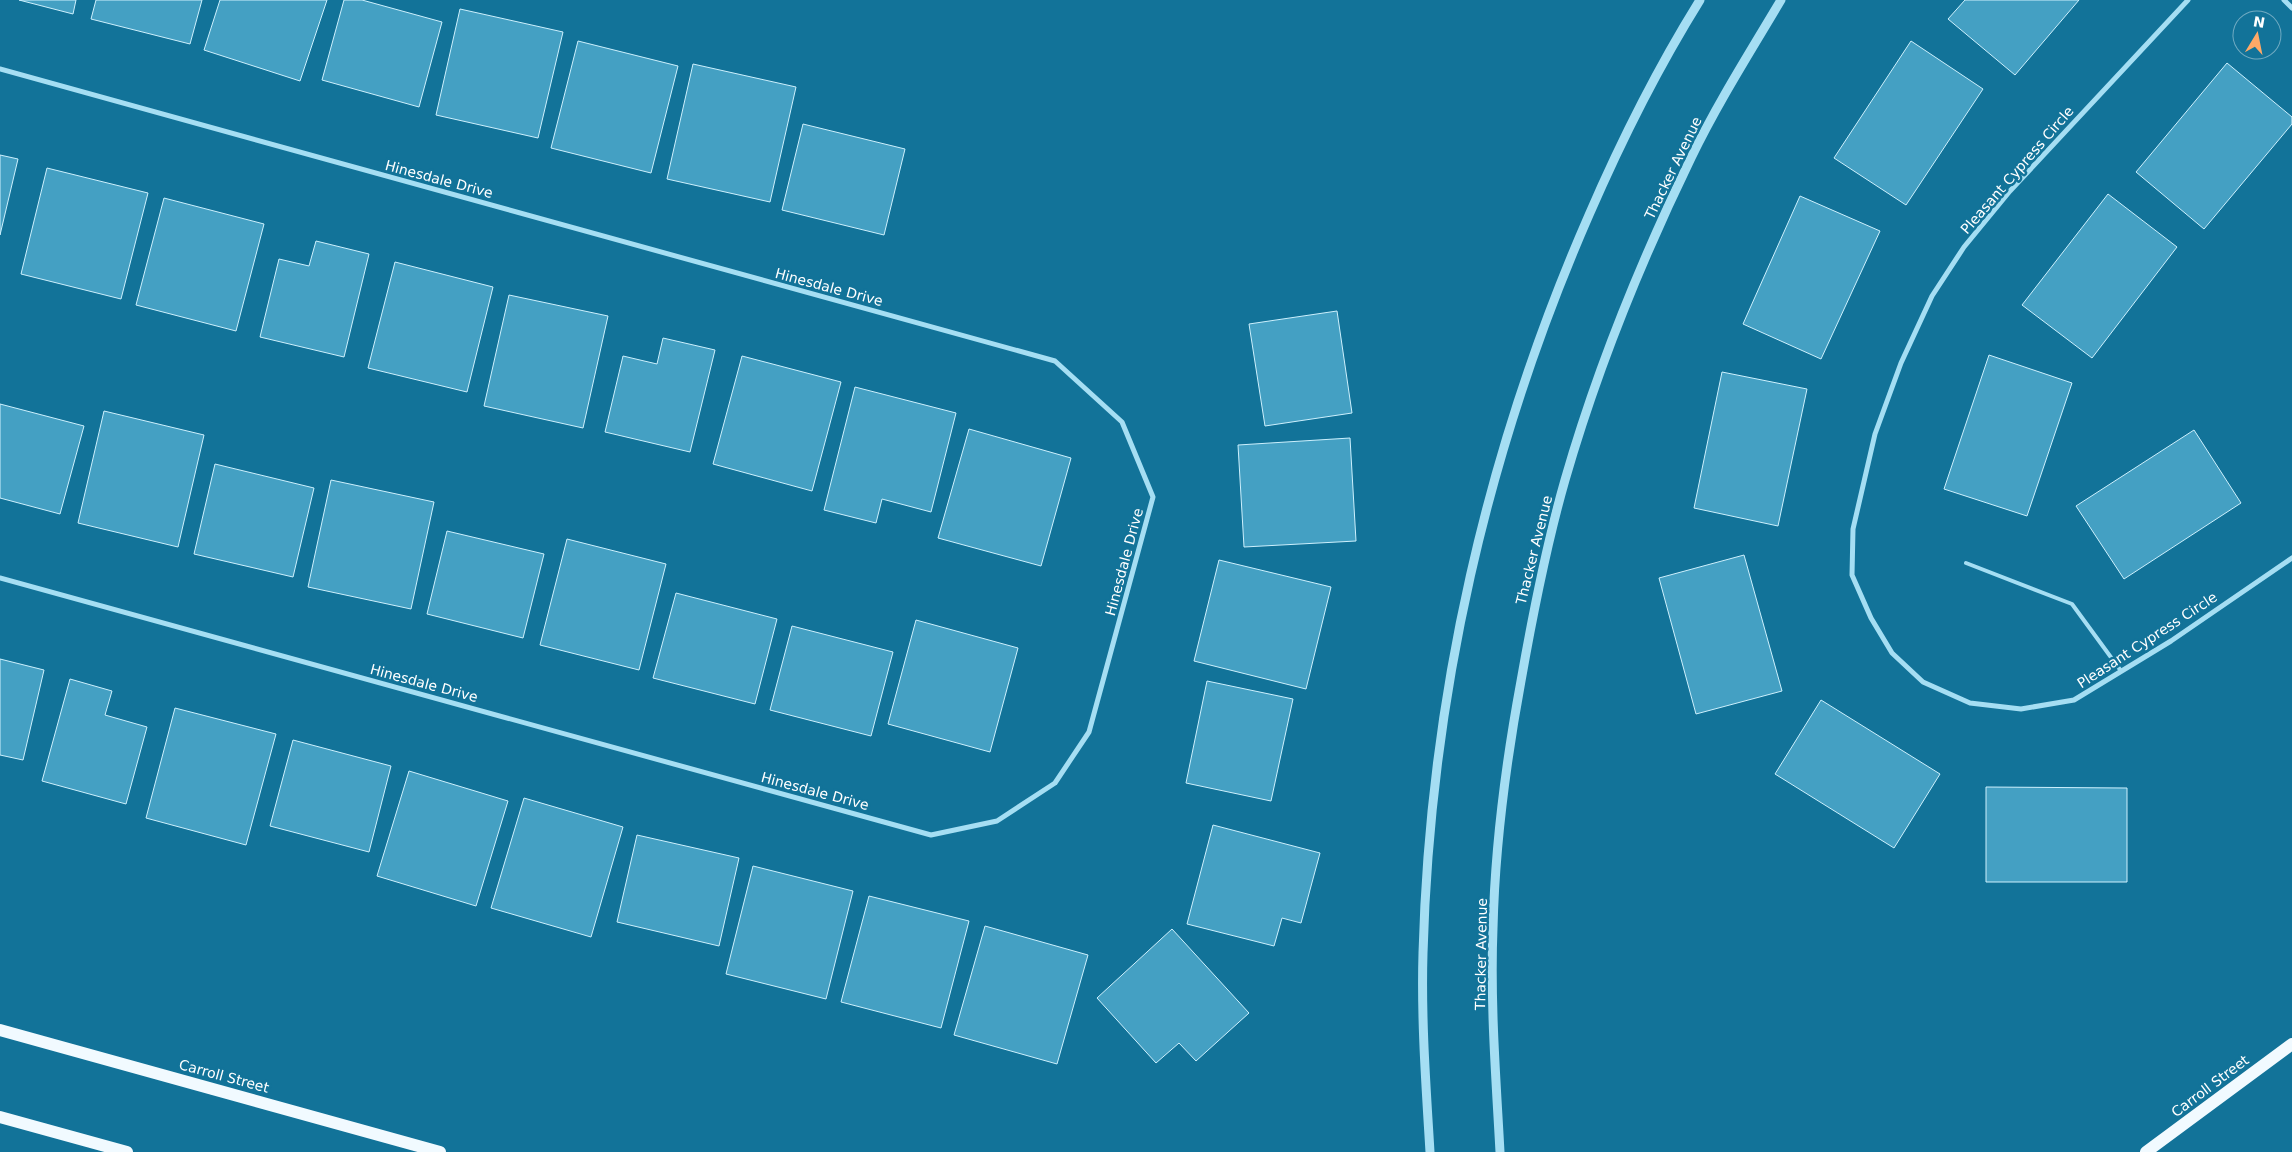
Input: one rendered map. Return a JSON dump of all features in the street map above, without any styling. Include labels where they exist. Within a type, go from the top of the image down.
[{"type":"main road","name":"Carroll Street","points":[[0,1030],[440,1152]]},
{"type":"main road","name":"Carroll Street","points":[[2146,1152],[2292,1044]]},
{"type":"main road","points":[[0,1117],[127,1152]]},
{"type":"street","points":[[1430,1152],[1425,1074],[1423,953],[1432,818],[1444,713],[1468,587],[1485,513],[1504,443],[1562,276],[1619,147],[1677,36],[1700,0]]},
{"type":"street","name":"Thacker Avenue","points":[[1500,1152],[1495,1059],[1493,927],[1500,824],[1511,735],[1537,593],[1565,480],[1612,338],[1659,226],[1692,155],[1781,0]]},
{"type":"street","name":"Pleasant Cypress Circle","points":[[2188,0],[2010,191],[1964,247],[1932,296],[1901,363],[1875,434],[1853,529],[1852,575],[1871,618],[1892,653],[1923,682],[1970,703],[2021,709],[2074,700],[2171,641],[2292,558]]},
{"type":"street","points":[[2284,0],[2292,8]]},
{"type":"street","name":"Hinesdale Drive","points":[[0,69],[1054,361],[1122,422],[1153,497],[1089,732],[1055,783],[997,821],[931,834],[0,578]]},
{"type":"lane","points":[[1966,563],[2072,604],[2121,671]]},
{"type":"building","points":[[19,0],[76,0],[73,14]]},
{"type":"building","points":[[96,0],[202,0],[190,44],[91,19]]},
{"type":"building","points":[[220,0],[327,0],[300,81],[204,50]]},
{"type":"building","points":[[344,0],[362,0],[442,22],[419,107],[322,80]]},
{"type":"building","points":[[1965,0],[2079,0],[2015,75],[1948,19]]},
{"type":"building","points":[[460,9],[563,32],[538,138],[436,115]]},
{"type":"building","points":[[578,41],[678,66],[651,173],[551,148]]},
{"type":"building","points":[[1911,41],[1983,89],[1906,205],[1834,158]]},
{"type":"building","points":[[2227,63],[2292,117],[2292,124],[2204,229],[2136,172]]},
{"type":"building","points":[[693,64],[796,87],[770,202],[667,179]]},
{"type":"building","points":[[803,124],[905,149],[884,235],[782,210]]},
{"type":"building","points":[[0,155],[18,159],[0,235]]},
{"type":"building","points":[[47,168],[148,193],[121,299],[21,274]]},
{"type":"building","points":[[2108,194],[2177,247],[2092,358],[2022,305]]},
{"type":"building","points":[[1800,196],[1880,231],[1821,359],[1743,324]]},
{"type":"building","points":[[164,198],[264,224],[236,331],[136,305]]},
{"type":"building","points":[[316,241],[369,254],[344,357],[260,337],[279,259],[309,266]]},
{"type":"building","points":[[395,262],[493,287],[467,392],[368,368]]},
{"type":"building","points":[[509,295],[608,316],[583,428],[484,406]]},
{"type":"building","points":[[1337,311],[1352,413],[1265,426],[1249,324]]},
{"type":"building","points":[[663,338],[715,350],[690,452],[605,432],[623,356],[657,364]]},
{"type":"building","points":[[1989,355],[2072,383],[2027,516],[1944,489]]},
{"type":"building","points":[[742,356],[841,382],[812,491],[713,464]]},
{"type":"building","points":[[1722,372],[1807,389],[1778,526],[1694,508]]},
{"type":"building","points":[[855,387],[956,413],[931,512],[882,499],[876,523],[824,510]]},
{"type":"building","points":[[0,404],[84,426],[60,514],[0,498]]},
{"type":"building","points":[[104,411],[204,435],[178,547],[78,523]]},
{"type":"building","points":[[969,429],[1071,458],[1041,566],[938,538]]},
{"type":"building","points":[[2194,430],[2241,503],[2124,579],[2076,506]]},
{"type":"building","points":[[1350,438],[1356,541],[1244,547],[1238,445]]},
{"type":"building","points":[[215,464],[314,488],[293,577],[194,554]]},
{"type":"building","points":[[331,480],[434,502],[411,609],[308,587]]},
{"type":"building","points":[[447,531],[544,554],[523,638],[427,614]]},
{"type":"building","points":[[567,539],[666,564],[639,670],[540,645]]},
{"type":"building","points":[[1744,555],[1782,691],[1696,714],[1659,578]]},
{"type":"building","points":[[1219,560],[1331,587],[1306,689],[1194,661]]},
{"type":"building","points":[[676,593],[777,619],[755,704],[653,678]]},
{"type":"building","points":[[916,620],[1018,648],[990,752],[888,724]]},
{"type":"building","points":[[792,626],[893,652],[871,736],[770,710]]},
{"type":"building","points":[[0,659],[44,670],[23,760],[0,755]]},
{"type":"building","points":[[70,679],[112,691],[105,715],[147,727],[126,804],[42,781]]},
{"type":"building","points":[[1207,681],[1293,699],[1271,801],[1186,783]]},
{"type":"building","points":[[1821,700],[1940,774],[1894,848],[1775,774]]},
{"type":"building","points":[[175,708],[276,734],[246,845],[146,818]]},
{"type":"building","points":[[293,740],[391,766],[369,852],[270,826]]},
{"type":"building","points":[[409,771],[508,801],[476,906],[377,876]]},
{"type":"building","points":[[1986,787],[2127,788],[2127,882],[1986,882]]},
{"type":"building","points":[[524,798],[623,827],[591,937],[491,908]]},
{"type":"building","points":[[1213,825],[1320,853],[1301,923],[1282,918],[1274,946],[1187,924]]},
{"type":"building","points":[[637,835],[739,858],[719,946],[617,922]]},
{"type":"building","points":[[753,866],[853,891],[826,999],[726,974]]},
{"type":"building","points":[[869,896],[969,921],[941,1028],[841,1002]]},
{"type":"building","points":[[985,926],[1088,955],[1057,1064],[954,1035]]},
{"type":"building","points":[[1172,929],[1249,1013],[1196,1061],[1179,1043],[1156,1063],[1097,998]]}]
